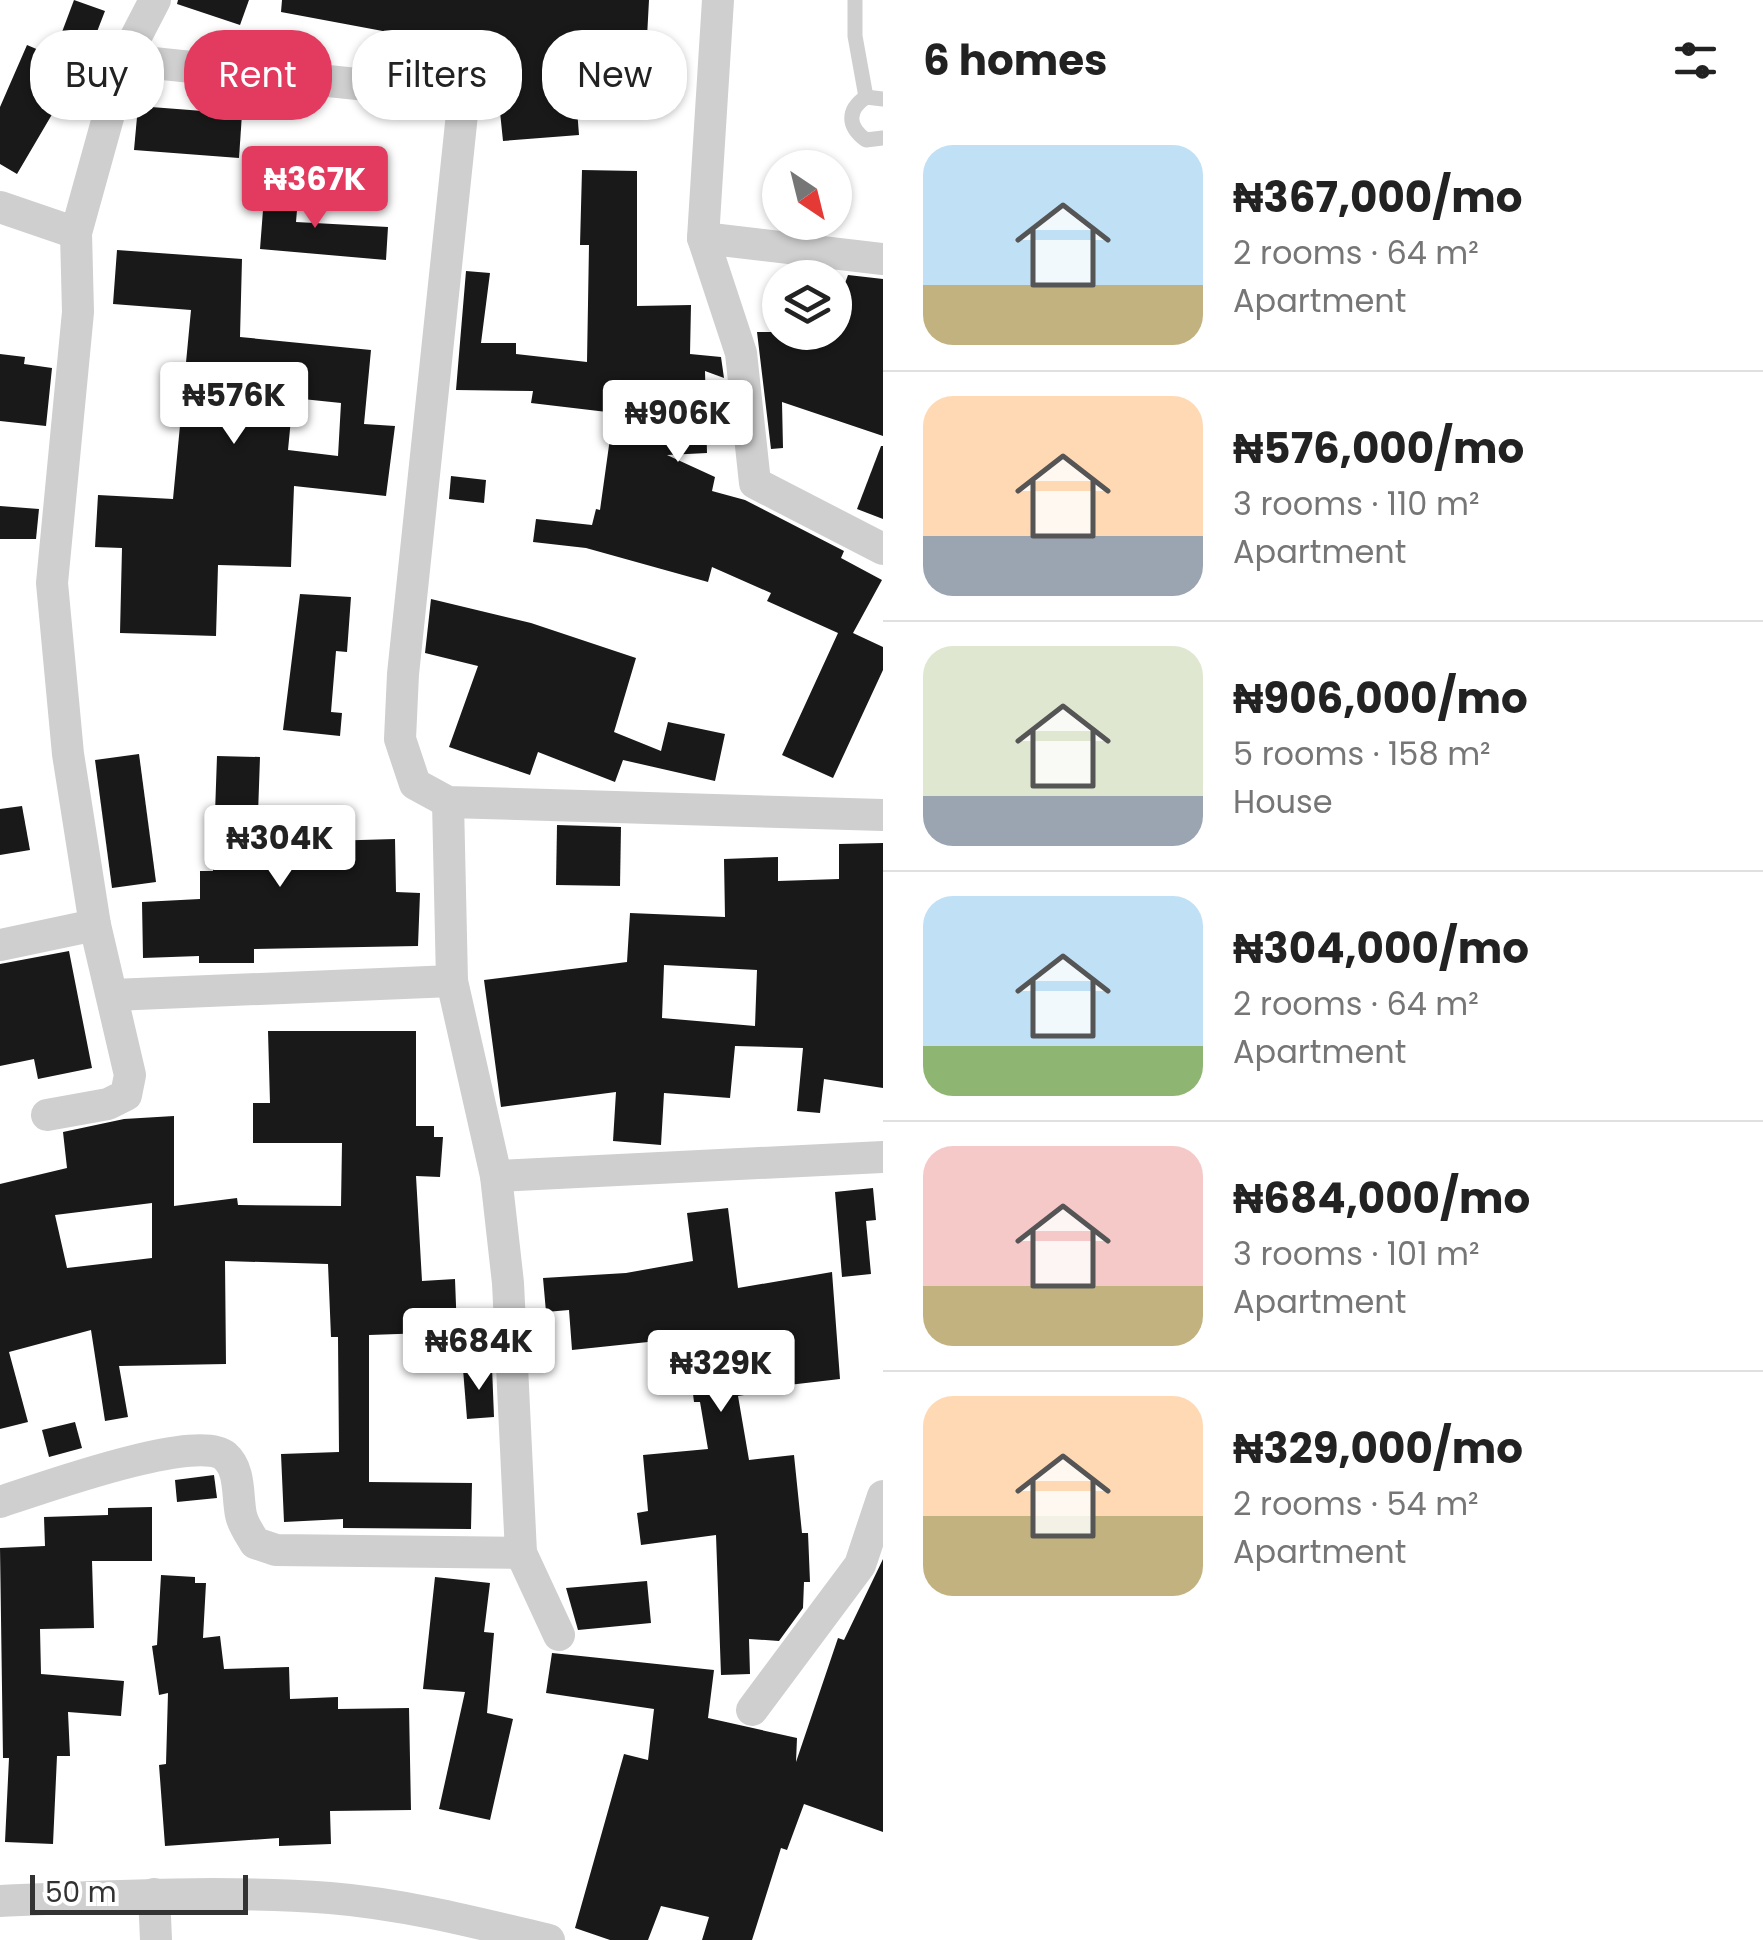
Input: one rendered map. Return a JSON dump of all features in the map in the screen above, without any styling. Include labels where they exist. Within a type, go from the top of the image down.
[{"type":"street","points":[[140,30],[155,0]]},
{"type":"street","points":[[718,0],[703,238],[742,353],[755,483],[883,550]]},
{"type":"street","points":[[164,64],[464,95],[415,526],[400,739],[415,784],[448,802],[883,815]]},
{"type":"street","points":[[47,1116],[108,1104],[126,1095],[130,1075],[95,925],[68,754],[52,582],[78,312],[76,233],[107,120]]},
{"type":"street","points":[[0,207],[76,233]]},
{"type":"street","points":[[703,238],[883,259]]},
{"type":"street","points":[[448,802],[452,981],[496,1176],[508,1282],[521,1554],[559,1635]]},
{"type":"street","points":[[0,945],[95,925]]},
{"type":"street","points":[[113,994],[452,981]]},
{"type":"street","points":[[496,1176],[883,1157]]},
{"type":"street","points":[[0,1502],[87,1474],[203,1448],[224,1454],[235,1470],[242,1519],[254,1543],[276,1550],[521,1554]]},
{"type":"street","points":[[752,1710],[860,1565],[883,1496]]},
{"type":"street","points":[[0,1901],[154,1894],[332,1898],[469,1921],[549,1940]]},
{"type":"street","points":[[154,1894],[156,1940]]},
{"type":"lane","points":[[855,0],[855,36],[874,98],[854,105],[850,118],[855,132],[866,140],[883,138]]},
{"type":"building","points":[[74,0],[105,11],[98,30],[63,30]]},
{"type":"building","points":[[178,0],[249,0],[240,25],[177,4]]},
{"type":"building","points":[[282,0],[649,0],[647,30],[542,30],[542,120],[578,120],[579,135],[503,141],[501,120],[522,120],[522,30],[377,30],[281,12]]},
{"type":"building","points":[[27,45],[30,120],[49,120],[17,174],[0,164],[0,107]]},
{"type":"building","points":[[164,108],[184,110],[184,120],[242,120],[239,158],[134,150],[137,120],[164,120]]},
{"type":"building","points":[[582,170],[637,171],[637,306],[691,305],[690,354],[721,357],[724,378],[705,371],[707,453],[667,455],[715,477],[712,491],[745,500],[844,551],[841,558],[882,580],[853,633],[883,647],[883,670],[833,778],[782,755],[838,633],[767,601],[771,593],[712,567],[708,582],[586,548],[533,542],[536,519],[592,525],[596,509],[600,510],[611,431],[605,430],[607,412],[531,403],[533,391],[456,390],[466,271],[490,273],[481,343],[516,343],[516,354],[587,362],[589,245],[580,245]]},
{"type":"building","points":[[265,184],[299,186],[296,222],[388,227],[386,260],[260,249]]},
{"type":"building","points":[[117,250],[242,259],[240,337],[371,350],[364,424],[395,426],[386,496],[294,486],[291,567],[218,565],[216,636],[120,633],[122,548],[95,547],[98,495],[173,499],[191,310],[113,304]],"holes":[[[293,398],[341,403],[338,456],[288,450]]]},
{"type":"building","points":[[852,275],[883,279],[883,436],[782,402],[783,448],[771,449],[757,332],[762,332],[762,350],[852,350]]},
{"type":"building","points":[[0,354],[25,357],[24,364],[52,368],[46,426],[0,421]]},
{"type":"building","points":[[883,446],[883,519],[857,509]]},
{"type":"building","points":[[451,476],[486,480],[484,503],[449,499]]},
{"type":"building","points":[[0,506],[39,509],[36,539],[0,539]]},
{"type":"building","points":[[300,594],[351,597],[347,652],[336,651],[331,712],[342,713],[340,736],[283,730]]},
{"type":"building","points":[[431,599],[531,623],[636,658],[614,732],[661,751],[668,722],[725,734],[715,781],[623,760],[615,782],[538,752],[530,775],[449,747],[478,666],[425,653]]},
{"type":"building","points":[[139,754],[156,882],[112,888],[95,760]]},
{"type":"building","points":[[217,756],[260,757],[257,843],[395,839],[396,892],[420,893],[418,946],[254,949],[254,963],[199,963],[199,956],[143,958],[142,902],[200,899],[200,871],[213,871]]},
{"type":"building","points":[[22,806],[30,850],[0,855],[0,809]]},
{"type":"building","points":[[557,825],[621,827],[620,886],[556,885]]},
{"type":"building","points":[[883,843],[883,1088],[824,1079],[820,1113],[797,1111],[803,1048],[735,1046],[730,1098],[664,1093],[661,1145],[613,1141],[616,1092],[501,1107],[484,980],[627,962],[630,913],[725,917],[724,859],[778,857],[778,881],[839,879],[839,844]],"holes":[[[664,965],[757,970],[755,1026],[662,1018]]]},
{"type":"building","points":[[69,951],[92,1068],[38,1079],[34,1059],[0,1066],[0,964]]},
{"type":"building","points":[[268,1031],[416,1031],[416,1126],[434,1126],[434,1137],[443,1137],[440,1177],[416,1176],[422,1281],[455,1279],[457,1332],[369,1335],[369,1482],[472,1483],[471,1529],[343,1528],[343,1519],[284,1522],[281,1454],[339,1452],[338,1337],[331,1337],[328,1264],[225,1261],[226,1364],[119,1366],[128,1417],[105,1421],[91,1330],[9,1352],[28,1422],[0,1429],[0,1184],[67,1168],[63,1132],[124,1119],[174,1116],[174,1206],[237,1198],[238,1205],[341,1206],[342,1143],[253,1143],[253,1103],[270,1103]],"holes":[[[152,1203],[152,1258],[67,1268],[55,1215]]]},
{"type":"building","points":[[873,1188],[876,1220],[866,1221],[871,1274],[842,1277],[835,1192]]},
{"type":"building","points":[[728,1208],[738,1288],[832,1272],[840,1379],[763,1388],[763,1392],[738,1396],[749,1460],[794,1455],[802,1533],[808,1533],[810,1582],[804,1582],[803,1608],[779,1641],[749,1639],[750,1674],[721,1675],[716,1535],[641,1545],[637,1513],[648,1511],[643,1455],[708,1449],[700,1402],[694,1402],[686,1338],[572,1350],[569,1310],[546,1312],[543,1278],[626,1273],[693,1261],[687,1213]]},
{"type":"building","points":[[492,1367],[494,1417],[467,1419],[463,1369]]},
{"type":"building","points":[[75,1422],[82,1448],[49,1457],[42,1430]]},
{"type":"building","points":[[214,1475],[217,1498],[177,1502],[175,1480]]},
{"type":"building","points":[[152,1507],[152,1561],[92,1561],[94,1628],[40,1629],[41,1674],[124,1681],[121,1716],[68,1712],[70,1756],[57,1756],[53,1844],[5,1842],[9,1758],[3,1758],[0,1548],[45,1546],[44,1517],[108,1515],[108,1508]]},
{"type":"building","points":[[883,1559],[883,1832],[804,1804],[787,1850],[781,1848],[752,1940],[702,1940],[709,1917],[661,1906],[648,1940],[610,1940],[575,1928],[624,1754],[648,1760],[654,1709],[546,1693],[552,1653],[714,1670],[708,1718],[797,1738],[796,1762],[838,1638],[844,1640]]},
{"type":"building","points":[[161,1575],[195,1577],[195,1583],[206,1583],[203,1638],[220,1636],[224,1669],[289,1667],[290,1699],[338,1697],[338,1709],[409,1708],[411,1810],[330,1811],[331,1844],[279,1846],[279,1838],[165,1846],[159,1765],[166,1764],[168,1693],[159,1695],[152,1646],[157,1645]]},
{"type":"building","points":[[435,1577],[490,1583],[484,1632],[494,1633],[487,1713],[513,1719],[490,1820],[439,1809],[465,1692],[423,1689]]},
{"type":"building","points":[[647,1581],[651,1623],[578,1630],[566,1588]]}]
